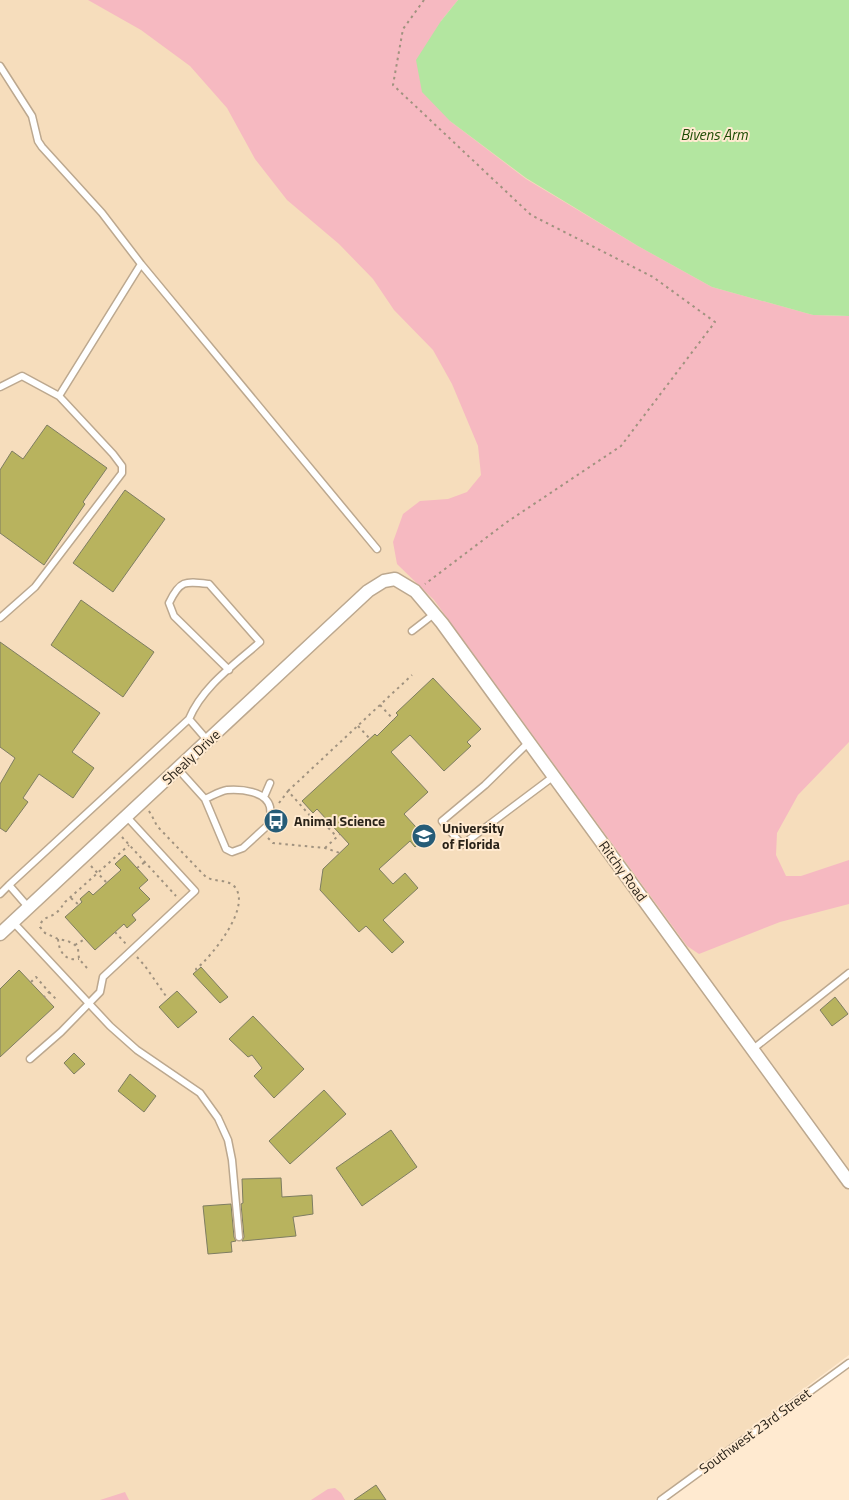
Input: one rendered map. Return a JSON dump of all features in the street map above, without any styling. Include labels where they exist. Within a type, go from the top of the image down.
[{"type":"street","name":"Ritchy Road","points":[[384,581],[395,579],[415,591],[434,614],[849,1182]]},
{"type":"street","name":"Shealy Drive","points":[[0,934],[368,591],[384,581]]},
{"type":"lane","points":[[0,66],[32,116],[38,141],[42,147],[102,214],[141,264],[377,549]]},
{"type":"lane","points":[[58,396],[141,264]]},
{"type":"lane","points":[[0,387],[22,376],[58,396],[122,466],[122,473],[35,587],[0,618]]},
{"type":"lane","points":[[0,894],[190,719],[195,707],[205,693],[260,642],[209,584],[189,581],[176,589],[169,602],[174,616],[229,670]]},
{"type":"lane","points":[[412,631],[434,614]]},
{"type":"lane","points":[[190,719],[208,741]]},
{"type":"lane","points":[[529,742],[485,785],[442,821],[462,844],[554,776]]},
{"type":"lane","points":[[178,769],[205,799],[226,849],[237,852],[244,848],[270,822],[270,809],[264,797],[248,792],[226,790],[205,799]]},
{"type":"lane","points":[[264,797],[270,783]]},
{"type":"lane","points":[[30,1059],[100,992],[103,976],[195,891],[127,817]]},
{"type":"lane","points":[[9,885],[29,908]]},
{"type":"lane","points":[[13,922],[110,1026],[137,1050],[200,1093],[218,1118],[228,1140],[232,1160],[239,1237]]},
{"type":"lane","points":[[753,1049],[849,973]]},
{"type":"lane","name":"Southwest 23rd Street","points":[[661,1500],[849,1363]]},
{"type":"path","points":[[415,591],[507,522],[621,446],[715,322],[653,276],[531,215],[393,85],[403,29],[424,0]]},
{"type":"path","points":[[278,808],[279,802],[288,791],[412,675]]},
{"type":"path","points":[[380,705],[394,720]]},
{"type":"path","points":[[358,726],[370,739]]},
{"type":"path","points":[[288,791],[312,819],[320,819],[337,837]]},
{"type":"path","points":[[325,848],[340,834]]},
{"type":"path","points":[[120,835],[176,896]]},
{"type":"path","points":[[267,836],[273,843],[325,848],[340,853]]},
{"type":"path","points":[[87,968],[79,959],[78,949],[75,946],[42,930],[40,923],[55,914],[129,845]]},
{"type":"path","points":[[137,868],[144,862]]},
{"type":"path","points":[[89,863],[107,883]]},
{"type":"path","points":[[71,898],[79,905]]},
{"type":"path","points":[[115,932],[128,946]]},
{"type":"path","points":[[58,939],[58,946],[63,955],[72,960],[79,959]]},
{"type":"path","points":[[75,946],[85,939]]},
{"type":"path","points":[[136,957],[145,966],[168,999]]},
{"type":"path","points":[[30,982],[36,977],[56,999]]},
{"type":"path","points":[[44,997],[49,992]]},
{"type":"shaded area","name":"University of Florida","points":[[0,0],[458,0],[441,21],[813,315],[849,316],[849,1355],[655,1500],[0,1500]]},
{"type":"shaded area","points":[[88,0],[458,0],[441,21],[450,121],[526,179],[638,246],[712,287],[813,315],[849,316],[849,742],[798,795],[777,833],[776,855],[786,876],[801,876],[849,860],[849,904],[780,922],[699,954],[687,946],[434,600],[397,564],[393,542],[403,514],[420,501],[448,499],[467,492],[481,475],[478,446],[452,384],[433,350],[394,310],[373,279],[339,244],[287,200],[255,159],[227,108],[190,66],[141,30]]},
{"type":"shaded area","points":[[335,1488],[345,1500],[311,1500],[328,1489]]},
{"type":"shaded area","points":[[125,1492],[129,1500],[100,1500]]},
{"type":"water","name":"Bivens Arm","points":[[458,0],[849,0],[849,316],[813,315],[712,287],[638,246],[526,178],[450,121],[422,92],[416,60],[441,21]]},
{"type":"building","points":[[47,425],[107,468],[83,502],[85,504],[44,565],[0,533],[0,470],[12,451],[23,459]]},
{"type":"building","points":[[125,490],[165,519],[113,592],[73,563]]},
{"type":"building","points":[[81,600],[154,652],[123,697],[51,645]]},
{"type":"building","points":[[0,642],[100,713],[72,752],[94,768],[73,798],[39,774],[23,798],[28,802],[6,832],[0,828],[0,784],[15,758],[0,747]]},
{"type":"building","points":[[433,678],[481,729],[467,742],[471,746],[444,771],[410,735],[391,752],[428,792],[404,814],[426,838],[415,847],[410,841],[379,869],[393,884],[405,873],[418,888],[383,920],[404,942],[392,953],[366,926],[359,932],[320,890],[323,869],[349,844],[317,809],[313,813],[302,801],[375,734],[377,736],[398,715],[396,713]]},
{"type":"building","points":[[125,855],[148,880],[139,888],[150,899],[132,915],[136,920],[127,928],[124,924],[95,950],[65,917],[82,902],[80,899],[89,891],[93,895],[121,870],[115,864]]},
{"type":"building","points":[[201,967],[228,997],[220,1003],[193,974]]},
{"type":"building","points":[[19,970],[54,1007],[0,1057],[0,989]]},
{"type":"building","points":[[177,991],[197,1012],[178,1028],[159,1007]]},
{"type":"building","points":[[835,997],[848,1014],[832,1026],[820,1010]]},
{"type":"building","points":[[253,1016],[304,1069],[274,1098],[254,1076],[262,1068],[252,1055],[248,1057],[229,1039]]},
{"type":"building","points":[[74,1053],[85,1064],[74,1074],[64,1063]]},
{"type":"building","points":[[130,1074],[156,1096],[144,1112],[118,1091]]},
{"type":"building","points":[[324,1090],[346,1114],[290,1164],[269,1141]]},
{"type":"building","points":[[391,1130],[417,1167],[362,1206],[336,1168]]},
{"type":"building","points":[[281,1178],[282,1197],[312,1195],[313,1214],[293,1217],[296,1236],[242,1241],[244,1237],[241,1204],[243,1203],[242,1179]]},
{"type":"building","points":[[231,1204],[236,1241],[231,1242],[232,1252],[208,1254],[203,1206]]},
{"type":"building","points":[[376,1485],[386,1500],[354,1500]]},
{"type":"place","name":"Animal Science","points":[[276,821]]},
{"type":"place","name":"University of Florida","points":[[424,836]]}]
